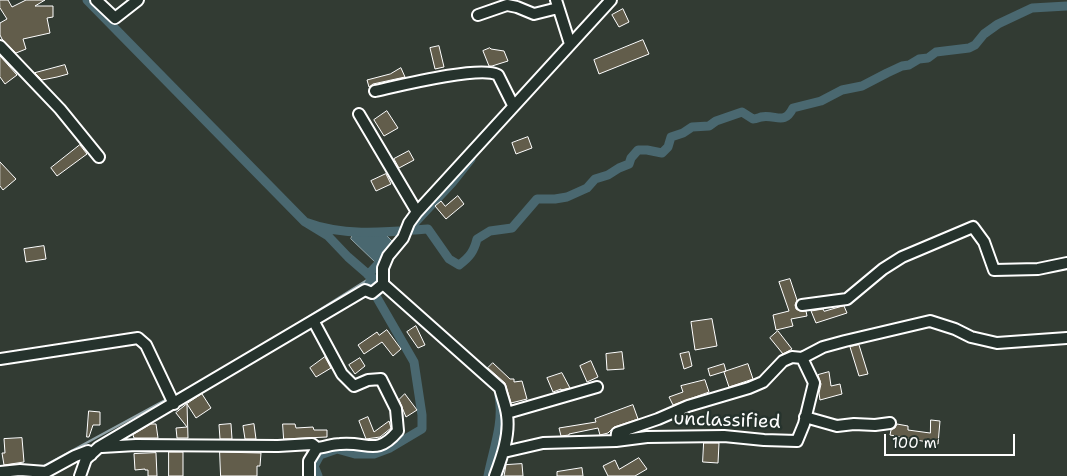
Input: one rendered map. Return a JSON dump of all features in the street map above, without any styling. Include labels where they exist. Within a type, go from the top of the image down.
[{"type":"street","points":[[96,0],[115,18],[138,0]]},
{"type":"street","points":[[495,476],[504,452],[507,430],[507,413],[500,388],[383,284],[383,268],[388,256],[405,233],[417,212],[610,0]]},
{"type":"street","points":[[478,15],[507,5],[534,14],[557,4],[570,44]]},
{"type":"street","points":[[0,46],[60,110],[99,157]]},
{"type":"street","points":[[375,91],[454,75],[488,72],[498,75],[513,105]]},
{"type":"street","points":[[359,114],[417,212]]},
{"type":"street","points":[[802,305],[847,299],[883,269],[902,257],[973,227],[984,242],[994,270],[1038,269],[1067,263]]},
{"type":"street","points":[[80,476],[86,459],[95,451],[366,290],[372,293],[383,284]]},
{"type":"street","points":[[616,441],[617,432],[658,419],[688,406],[763,382],[783,361],[792,357],[802,358],[823,347],[930,321],[955,329],[971,337],[997,343],[1067,338]]},
{"type":"street","points":[[309,476],[309,461],[317,448],[341,443],[376,447],[389,442],[398,431],[396,409],[381,379],[368,380],[354,386],[342,374],[314,322]]},
{"type":"street","points":[[0,359],[138,338],[146,345],[174,404]]},
{"type":"street","name":"unclassified","points":[[504,452],[543,443],[616,441],[647,437],[724,436],[797,441],[814,383],[802,358]]},
{"type":"street","points":[[507,413],[597,387]]},
{"type":"street","points":[[805,418],[837,426],[890,423]]},
{"type":"street","points":[[0,472],[20,470],[46,472],[88,451],[136,445],[226,446],[312,444],[317,448]]},
{"type":"water","points":[[353,234],[385,234],[393,242],[375,262],[351,239]]},
{"type":"building","points":[[0,0],[8,0],[12,7],[26,0],[45,0],[35,6],[53,6],[53,17],[47,18],[50,33],[23,39],[26,49],[16,53],[0,35],[0,23],[7,19],[0,8]]},
{"type":"building","points":[[623,9],[629,22],[619,27],[612,15]]},
{"type":"building","points":[[643,40],[649,54],[599,74],[594,60]]},
{"type":"building","points":[[439,46],[444,67],[435,69],[430,48]]},
{"type":"building","points":[[490,48],[504,51],[508,61],[489,66],[483,51]]},
{"type":"building","points":[[0,56],[17,75],[5,84],[0,77]]},
{"type":"building","points":[[65,65],[68,74],[57,77],[42,80],[35,73]]},
{"type":"building","points":[[401,68],[405,77],[373,84],[369,87],[367,80],[390,74]]},
{"type":"building","points":[[387,111],[398,128],[384,136],[374,120]]},
{"type":"building","points":[[528,137],[532,148],[516,154],[512,143]]},
{"type":"building","points":[[80,145],[87,154],[57,176],[51,168]]},
{"type":"building","points":[[409,151],[414,160],[399,168],[394,159]]},
{"type":"building","points":[[0,162],[16,179],[3,190],[0,186]]},
{"type":"building","points":[[386,174],[391,184],[376,191],[371,181]]},
{"type":"building","points":[[458,196],[464,204],[446,219],[435,206],[441,201],[445,206]]},
{"type":"building","points":[[44,246],[46,259],[26,262],[24,249]]},
{"type":"building","points":[[790,279],[797,300],[796,309],[806,311],[807,316],[791,319],[793,326],[776,330],[773,315],[789,311],[779,282]]},
{"type":"building","points":[[844,306],[847,313],[816,323],[811,311],[823,309],[824,311]]},
{"type":"building","points":[[712,319],[717,346],[695,350],[691,322]]},
{"type":"building","points":[[416,326],[425,345],[418,348],[407,332]]},
{"type":"building","points":[[387,330],[401,349],[393,356],[382,342],[364,354],[358,345],[377,332],[379,335]]},
{"type":"building","points":[[778,331],[792,349],[783,354],[770,338]]},
{"type":"building","points":[[859,345],[868,374],[859,376],[850,347]]},
{"type":"building","points":[[622,352],[624,369],[607,370],[606,354]]},
{"type":"building","points":[[689,352],[692,366],[684,369],[680,354]]},
{"type":"building","points":[[325,357],[331,368],[316,377],[310,368]]},
{"type":"building","points":[[360,358],[365,366],[355,374],[349,365]]},
{"type":"building","points":[[591,361],[598,377],[587,382],[580,366]]},
{"type":"building","points":[[493,363],[510,379],[514,379],[514,382],[522,381],[527,399],[511,403],[505,383],[488,368]]},
{"type":"building","points":[[724,364],[726,371],[710,376],[708,369]]},
{"type":"building","points":[[748,364],[753,379],[729,387],[724,372]]},
{"type":"building","points":[[829,372],[831,386],[840,384],[842,394],[820,400],[821,384],[818,375]]},
{"type":"building","points":[[562,373],[570,388],[553,392],[547,378]]},
{"type":"building","points":[[705,380],[709,392],[673,405],[669,397],[683,392],[681,386]]},
{"type":"building","points":[[202,394],[211,408],[196,418],[187,404]]},
{"type":"building","points":[[405,394],[417,410],[406,417],[399,400]]},
{"type":"building","points":[[187,404],[188,438],[177,438],[176,428],[187,427],[176,413]]},
{"type":"building","points":[[633,405],[638,419],[614,427],[608,433],[600,435],[598,428],[561,436],[559,428],[596,422],[595,419]]},
{"type":"building","points":[[89,411],[100,412],[100,425],[93,425],[89,437],[87,437]]},
{"type":"building","points":[[368,417],[374,432],[389,421],[391,428],[380,437],[366,439],[359,421]]},
{"type":"building","points":[[931,420],[940,421],[938,444],[890,435],[891,430],[897,424],[908,426],[908,430],[930,433]]},
{"type":"building","points":[[151,424],[156,424],[158,438],[134,438],[133,435]]},
{"type":"building","points":[[231,424],[232,439],[220,439],[219,425]]},
{"type":"building","points":[[254,424],[256,439],[245,439],[243,426]]},
{"type":"building","points":[[283,424],[295,424],[296,428],[313,427],[314,430],[327,430],[327,437],[284,439]]},
{"type":"building","points":[[22,438],[24,462],[4,465],[2,453],[5,453],[4,439]]},
{"type":"building","points":[[704,443],[719,443],[718,463],[703,462]]},
{"type":"building","points":[[169,452],[183,452],[183,476],[169,476]]},
{"type":"building","points":[[220,452],[261,453],[260,466],[257,466],[257,476],[221,476]]},
{"type":"building","points":[[156,453],[157,476],[148,476],[148,470],[145,469],[135,470],[134,454]]},
{"type":"building","points":[[639,458],[647,469],[635,476],[608,476],[603,466],[615,460],[619,469]]},
{"type":"building","points":[[522,464],[523,476],[504,476],[506,465]]},
{"type":"building","points":[[582,468],[583,476],[557,476],[557,472]]},
{"type":"waterway","points":[[87,0],[305,222],[328,236],[348,257],[386,290]]},
{"type":"waterway","points":[[305,222],[320,227],[351,232],[428,229],[449,259],[459,265],[471,254],[477,239],[490,231],[512,228],[537,199],[567,197],[587,188],[595,179],[608,175],[629,164],[631,158],[638,150],[662,153],[668,147],[671,137],[683,133],[692,127],[709,126],[716,121],[742,112],[753,119],[766,116],[786,117],[793,108],[821,101],[842,90],[862,86],[902,66],[909,65],[919,59],[928,58],[936,52],[969,48],[975,45],[984,34],[998,24],[1032,8],[1067,6]]},
{"type":"waterway","points":[[410,228],[452,183],[471,159]]},
{"type":"waterway","points":[[368,275],[388,253]]},
{"type":"waterway","points":[[286,331],[372,277]]},
{"type":"waterway","points":[[318,476],[314,466],[320,455],[337,449],[355,454],[374,454],[390,448],[422,429],[422,415],[414,362],[369,284],[372,277]]},
{"type":"waterway","points":[[174,396],[208,377]]},
{"type":"waterway","points":[[488,476],[499,426],[499,396]]},
{"type":"waterway","points":[[42,467],[169,398]]}]
